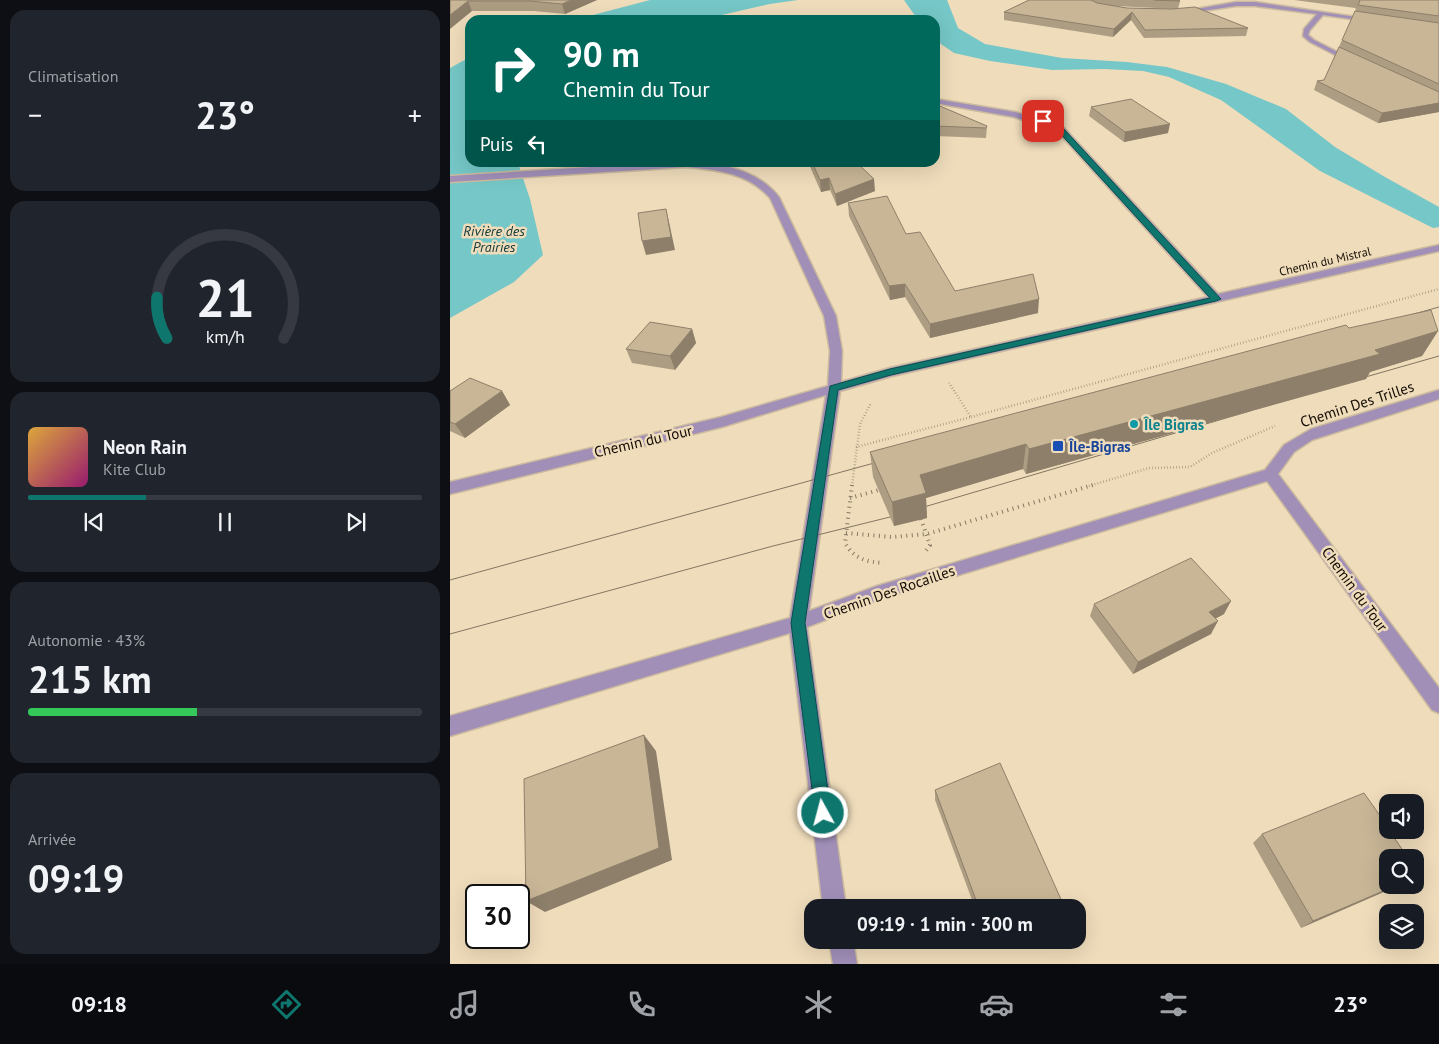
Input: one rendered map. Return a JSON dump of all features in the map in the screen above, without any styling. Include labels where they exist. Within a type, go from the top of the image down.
[{"type":"street","points":[[1172,13],[1236,4],[1255,4],[1381,21]]},
{"type":"street","points":[[1322,13],[1307,29],[1305,35],[1326,49],[1359,65]]},
{"type":"street","points":[[940,102],[1043,121],[1061,130],[1216,299]]},
{"type":"street","points":[[450,178],[630,167]]},
{"type":"street","points":[[715,167],[745,176],[762,184],[774,197],[830,316],[836,350],[834,388],[798,623],[834,899]]},
{"type":"street","name":"Chemin du Mistral","points":[[1216,299],[1439,248]]},
{"type":"street","name":"Chemin du Tour","points":[[450,488],[722,422],[890,372],[1216,299]]},
{"type":"street","name":"Chemin Des Trilles","points":[[1270,474],[1287,449],[1308,435],[1439,394]]},
{"type":"street","name":"Chemin du Tour","points":[[1270,474],[1439,704]]},
{"type":"street","name":"Chemin Des Rocailles","points":[[450,726],[798,623],[877,593],[1270,474]]},
{"type":"street","points":[[842,949],[845,964]]},
{"type":"path","points":[[856,447],[1439,289]]},
{"type":"path","points":[[947,380],[971,417]]},
{"type":"path","points":[[866,561],[856,558],[850,553],[845,543],[860,424],[865,411],[873,400]]},
{"type":"path","points":[[846,532],[892,537],[927,534],[1149,468],[1190,467],[1212,453],[1284,424]]},
{"type":"path","points":[[850,498],[879,490]]},
{"type":"path","points":[[921,519],[930,545],[923,554]]},
{"type":"water","points":[[650,0],[798,0],[722,15],[593,15]]},
{"type":"water","points":[[904,0],[947,0],[958,28],[985,44],[1062,58],[1127,62],[1167,67],[1226,84],[1286,109],[1335,147],[1439,207],[1439,227],[1433,228],[1320,171],[1221,100],[1169,77],[1143,71],[1104,69],[1052,70],[990,61],[954,53],[940,43],[940,15],[914,15]]},
{"type":"water","name":"Rivière des Prairies","points":[[465,60],[465,167],[519,167],[530,199],[543,255],[514,282],[450,318],[450,68]]},
{"type":"building","points":[[450,0],[571,0],[562,4],[530,1],[468,1],[450,15]]},
{"type":"building","points":[[1029,0],[1091,0],[1097,3],[1127,8],[1172,9],[1195,7],[1248,28],[1145,30],[1132,12],[1114,29],[1004,12]]},
{"type":"building","points":[[1359,0],[1439,0],[1439,16],[1358,5]]},
{"type":"building","points":[[1355,11],[1439,23],[1439,84],[1342,40]]},
{"type":"building","points":[[1339,47],[1439,92],[1439,103],[1382,113],[1317,81],[1324,80]]},
{"type":"building","points":[[1131,99],[1170,124],[1125,132],[1091,107]]},
{"type":"building","points":[[940,106],[987,126],[986,128],[940,126]]},
{"type":"building","points":[[814,167],[861,167],[874,179],[835,194],[829,178],[820,180]]},
{"type":"building","points":[[887,196],[906,234],[920,232],[955,291],[1033,274],[1039,299],[930,324],[905,284],[889,286],[848,203]]},
{"type":"building","points":[[666,209],[671,237],[642,241],[638,213]]},
{"type":"building","points":[[1431,310],[1438,331],[1375,350],[1380,354],[1029,449],[1026,444],[920,475],[926,493],[892,502],[870,452],[1346,325],[1349,328]]},
{"type":"building","points":[[650,322],[692,329],[670,356],[626,349]]},
{"type":"building","points":[[470,378],[502,391],[455,424],[450,422],[450,391]]},
{"type":"building","points":[[1191,558],[1231,601],[1209,612],[1218,621],[1138,662],[1094,604]]},
{"type":"building","points":[[644,735],[659,848],[530,899],[530,884],[526,884],[524,779]]},
{"type":"building","points":[[1000,763],[1061,899],[976,899],[935,790]]},
{"type":"building","points":[[1364,793],[1379,814],[1379,839],[1395,839],[1402,849],[1379,849],[1379,893],[1313,921],[1262,834]]},
{"type":"tram line","points":[[1400,318],[1439,307]]},
{"type":"tram line","points":[[1355,380],[1439,356]]},
{"type":"tram line","points":[[450,634],[773,546],[890,517],[1250,411]]},
{"type":"tram line","points":[[450,580],[885,460]]},
{"type":"place","name":"Île Bigras","points":[[1134,424]]},
{"type":"place","name":"Île-Bigras","points":[[1058,446]]},
{"type":"route","points":[[823,813],[798,623],[834,388],[890,372],[1216,299],[1061,130],[1043,121]]}]
